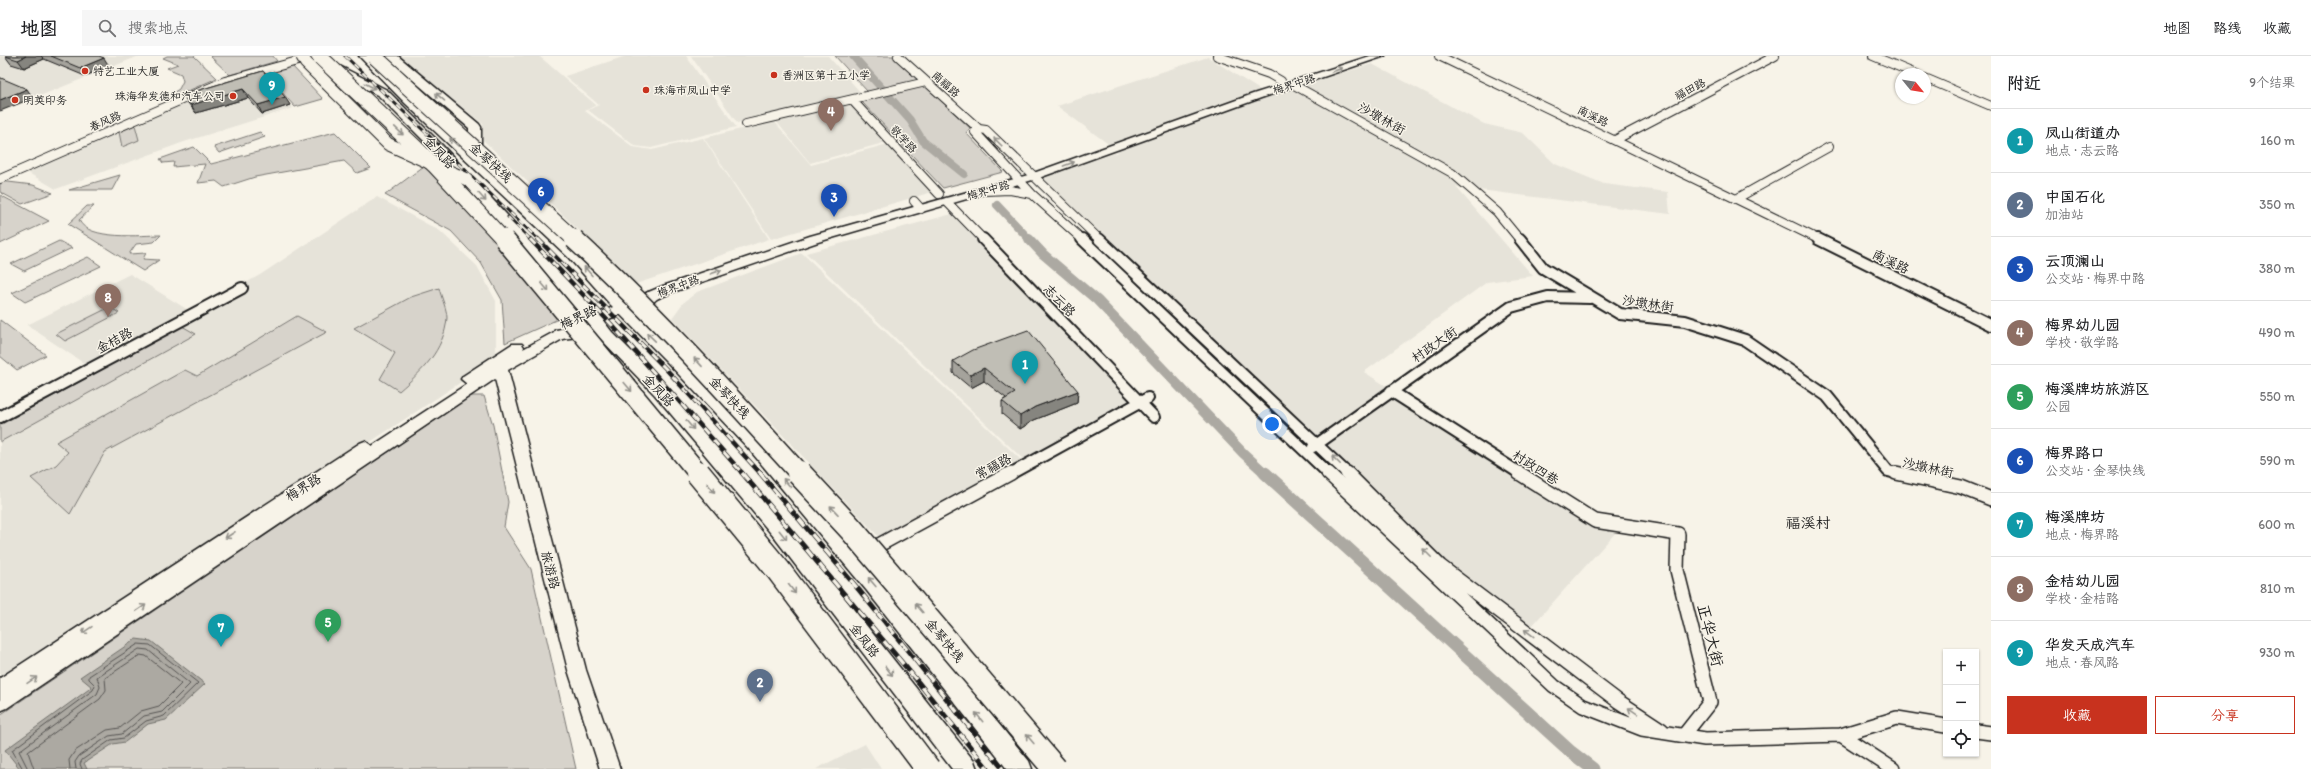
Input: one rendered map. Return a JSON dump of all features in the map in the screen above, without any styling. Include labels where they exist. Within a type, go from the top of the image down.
[{"type":"highway","points":[[311,56],[434,165],[520,257],[779,570],[928,769]]},
{"type":"highway","name":"金琴快线","points":[[374,56],[624,284],[690,353],[851,528],[1055,769]]},
{"type":"main road","name":"金凤路","points":[[311,56],[383,93],[466,179],[592,316],[606,336],[661,391],[781,532],[966,769]]},
{"type":"main road","points":[[311,56],[306,63],[388,144],[466,179]]},
{"type":"main road","name":"金凤路","points":[[365,56],[409,100],[573,254],[623,310],[754,444],[852,560],[1021,769]]},
{"type":"main road","points":[[391,56],[475,127],[475,162]]},
{"type":"main road","name":"梅界中路","points":[[1029,173],[1352,56]]},
{"type":"main road","name":"梅界中路","points":[[592,316],[623,310],[658,282],[786,238],[917,205],[1016,177],[1380,56]]},
{"type":"main road","name":"梅界中路","points":[[943,198],[985,191],[1016,177]]},
{"type":"main road","name":"梅界中路","points":[[653,294],[917,205]]},
{"type":"main road","points":[[623,310],[636,309],[653,294]]},
{"type":"main road","points":[[0,702],[500,369],[592,316]]},
{"type":"main road","name":"梅界路","points":[[0,688],[496,359],[592,316]]},
{"type":"main road","points":[[561,334],[594,331],[606,336]]},
{"type":"main road","name":"旅游路","points":[[500,369],[578,670],[610,769]]},
{"type":"street","name":"春风路","points":[[0,179],[225,81],[311,56]]},
{"type":"street","name":"南福路","points":[[898,56],[979,129],[986,130],[1029,173],[1318,443],[1440,566],[1618,701],[1666,732]]},
{"type":"street","points":[[1217,56],[1269,74],[1281,81]]},
{"type":"street","name":"南溪路","points":[[1439,56],[1615,140],[1991,325]]},
{"type":"street","name":"福田路","points":[[1615,140],[1775,56]]},
{"type":"street","points":[[1873,56],[1902,68]]},
{"type":"street","points":[[1931,81],[1991,106]]},
{"type":"street","points":[[746,124],[926,82]]},
{"type":"street","name":"沙墩林街","points":[[1294,85],[1452,172],[1497,212],[1543,268],[1591,298],[1620,314],[1685,321],[1745,340],[1827,396],[1888,471],[1961,487],[1991,499]]},
{"type":"street","name":"敬学路","points":[[852,100],[943,198]]},
{"type":"street","points":[[979,129],[975,132],[1032,194],[1554,686],[1583,706],[1642,729],[1705,738],[1841,735],[1897,718],[1943,726]]},
{"type":"street","points":[[1736,199],[1829,147]]},
{"type":"street","points":[[985,191],[1010,190],[1032,194]]},
{"type":"street","name":"志云路","points":[[943,198],[1144,400],[1154,417]]},
{"type":"street","name":"金桔路","points":[[0,417],[242,288]]},
{"type":"street","name":"村政大街","points":[[1306,451],[1511,307],[1548,298],[1591,298]]},
{"type":"street","name":"村政四巷","points":[[1391,391],[1595,521],[1678,534]]},
{"type":"street","name":"常福路","points":[[852,560],[1144,400]]},
{"type":"street","name":"正华大街","points":[[1678,534],[1677,570],[1710,702],[1684,735]]},
{"type":"street","points":[[1979,731],[1991,733]]},
{"type":"street","points":[[1841,735],[1893,769]]},
{"type":"shaded area","points":[[0,56],[139,56],[0,112]]},
{"type":"shaded area","points":[[167,56],[194,56],[217,78],[172,98],[168,96],[179,89],[183,81],[181,74],[167,68],[178,64],[163,58]]},
{"type":"shaded area","points":[[210,56],[273,56],[277,61],[230,75]]},
{"type":"shaded area","points":[[399,56],[539,56],[596,105],[585,111],[633,147],[652,150],[703,138],[769,239],[636,284],[483,140],[483,124]]},
{"type":"shaded area","name":"珠海市凤山中学","points":[[626,56],[686,56],[736,127],[651,148],[635,146],[588,110],[599,105],[565,76]]},
{"type":"shaded area","name":"香洲区第十五小学","points":[[691,56],[828,56],[861,93],[737,123]]},
{"type":"shaded area","points":[[835,56],[893,56],[970,128],[966,133],[1003,172],[943,188],[861,101],[867,91]]},
{"type":"shaded area","points":[[1208,57],[1263,92],[1308,83],[1372,64],[1484,124],[1523,133],[1555,164],[1604,184],[1668,192],[1670,214],[1456,187],[1533,276],[1487,282],[1364,372],[1617,531],[1521,638],[1034,185],[1050,174],[1119,152],[1057,106]]},
{"type":"shaded area","points":[[292,66],[323,99],[295,107],[266,74]]},
{"type":"shaded area","points":[[263,74],[293,108],[184,142],[56,189],[25,171],[227,84]]},
{"type":"shaded area","points":[[851,102],[887,142],[810,163],[776,121]]},
{"type":"shaded area","points":[[774,121],[811,165],[888,144],[932,192],[771,239],[704,138]]},
{"type":"shaded area","points":[[135,125],[139,140],[122,147],[119,132]]},
{"type":"shaded area","points":[[260,132],[265,137],[219,153],[214,147]]},
{"type":"shaded area","points":[[335,132],[371,168],[357,173],[344,161],[255,177],[224,187],[216,181],[198,183],[205,164],[173,167],[174,162],[163,163],[160,159],[194,147],[211,164]]},
{"type":"shaded area","points":[[424,166],[565,316],[505,343],[502,300],[481,263],[451,231],[385,195]]},
{"type":"shaded area","points":[[120,175],[112,190],[69,190]]},
{"type":"shaded area","points":[[0,181],[33,185],[53,193],[22,204],[0,192]]},
{"type":"shaded area","points":[[0,195],[49,221],[0,244]]},
{"type":"shaded area","points":[[377,197],[440,231],[477,266],[496,301],[496,359],[0,686],[0,419],[260,275]]},
{"type":"shaded area","points":[[87,206],[94,206],[79,220],[84,227],[93,231],[104,234],[129,236],[161,235],[154,242],[136,244],[129,254],[146,253],[143,259],[159,260],[143,271],[68,224]]},
{"type":"shaded area","points":[[952,214],[1133,402],[1023,459],[806,253]]},
{"type":"shaded area","points":[[59,241],[72,248],[24,271],[11,264]]},
{"type":"shaded area","points":[[802,253],[1022,461],[879,537],[672,318],[683,303],[697,292]]},
{"type":"shaded area","points":[[88,257],[101,266],[25,302],[12,293]]},
{"type":"shaded area","points":[[130,274],[188,310],[85,364],[27,325]]},
{"type":"shaded area","points":[[439,288],[447,318],[441,341],[437,350],[424,368],[399,391],[380,379],[395,353],[354,328],[411,297]]},
{"type":"shaded area","points":[[110,307],[119,313],[65,341],[56,334]]},
{"type":"shaded area","points":[[297,316],[327,332],[105,452],[70,514],[31,478],[56,465],[68,452],[56,442],[185,370],[197,376]]},
{"type":"shaded area","points":[[0,320],[46,355],[17,370],[0,356]]},
{"type":"shaded area","points":[[182,326],[196,334],[0,442],[0,425]]},
{"type":"shaded area","points":[[471,396],[484,396],[493,425],[508,502],[504,527],[531,569],[576,769],[0,769],[0,715]]},
{"type":"shaded area","points":[[865,744],[881,769],[816,769]]},
{"type":"water","points":[[136,639],[151,641],[205,684],[166,720],[148,724],[125,742],[113,744],[84,763],[87,769],[20,769],[5,750],[92,687],[80,677]]},
{"type":"building","points":[[5,56],[26,56],[18,60]]},
{"type":"building","points":[[51,56],[99,56],[104,58],[80,68]]},
{"type":"building","points":[[263,71],[285,97],[258,105],[243,89],[191,105],[183,95]]},
{"type":"building","points":[[0,77],[1,78],[27,89],[0,100]]},
{"type":"building","points":[[1028,330],[1078,391],[1035,407],[1020,416],[1002,401],[1015,393],[984,368],[970,375],[953,361],[973,350]]},
{"type":"waterway","points":[[853,56],[910,120],[923,141],[964,174]]},
{"type":"waterway","points":[[997,205],[1030,240]]},
{"type":"waterway","points":[[1029,239],[1043,254],[1097,300],[1243,453],[1266,474]]},
{"type":"waterway","points":[[1265,473],[1571,752],[1593,769]]},
{"type":"railway","points":[[345,56],[539,240]]},
{"type":"railway","points":[[508,217],[530,239]]},
{"type":"railway","points":[[530,239],[612,325],[743,474]]},
{"type":"railway","points":[[539,240],[666,369],[761,474]]},
{"type":"railway","points":[[742,473],[910,672],[988,769]]},
{"type":"railway","points":[[760,473],[859,590],[1003,769]]},
{"type":"place","name":"特艺工业大厦","points":[[85,71]]},
{"type":"place","name":"香洲区第十五小学","points":[[774,75]]},
{"type":"place","name":"珠海市凤山中学","points":[[646,90]]},
{"type":"place","name":"珠海华发德和汽车公司","points":[[233,96]]},
{"type":"place","name":"明英印务","points":[[15,100]]},
{"type":"place","name":"华发天成汽车","points":[[272,105]]},
{"type":"place","name":"梅界幼儿园","points":[[831,131]]},
{"type":"place","name":"梅界路口","points":[[541,211]]},
{"type":"place","name":"云顶澜山","points":[[834,217]]},
{"type":"place","name":"金桔幼儿园","points":[[108,317]]},
{"type":"place","name":"凤山街道办","points":[[1025,384]]},
{"type":"place","name":"梅溪牌坊旅游区","points":[[328,642]]},
{"type":"place","name":"梅溪牌坊","points":[[221,647]]},
{"type":"place","name":"中国石化","points":[[760,702]]},
{"type":"district","name":"福溪村","points":[[1808,523]]}]
